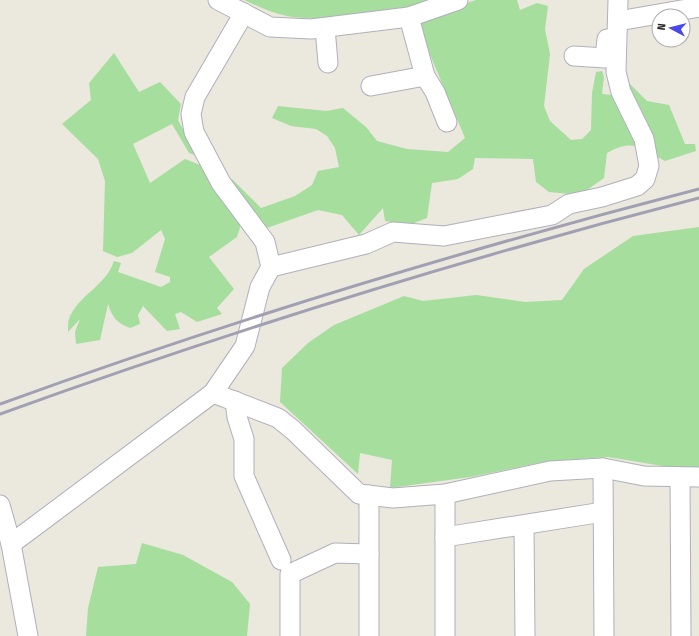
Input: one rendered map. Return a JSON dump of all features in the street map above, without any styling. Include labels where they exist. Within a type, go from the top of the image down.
[{"type":"street","points":[[218,0],[270,27],[312,29],[409,17],[458,0]]},
{"type":"street","points":[[271,267],[366,244],[393,232],[444,236],[552,215],[569,204],[602,197],[638,186],[645,179],[649,166],[644,139],[621,92],[616,72],[618,0]]},
{"type":"street","points":[[618,21],[699,7]]},
{"type":"street","points":[[11,544],[213,393],[245,346],[260,287],[271,267],[265,242],[221,184],[194,132],[191,114],[196,96],[244,13]]},
{"type":"street","points":[[409,17],[425,76],[435,92],[447,122]]},
{"type":"street","points":[[325,28],[328,64]]},
{"type":"street","points":[[574,56],[605,58],[607,39],[617,40]]},
{"type":"street","points":[[371,86],[425,76]]},
{"type":"street","points":[[213,393],[278,418],[293,430],[359,494],[392,498],[445,494],[550,471],[603,468],[644,476],[699,477]]},
{"type":"street","points":[[235,401],[237,417],[244,439],[244,476],[281,560]]},
{"type":"street","points":[[603,468],[604,636]]},
{"type":"street","points":[[680,477],[681,636]]},
{"type":"street","points":[[445,494],[445,636]]},
{"type":"street","points":[[368,636],[369,495]]},
{"type":"street","points":[[0,505],[11,544],[28,636]]},
{"type":"street","points":[[445,537],[603,512]]},
{"type":"street","points":[[524,525],[525,636]]},
{"type":"street","points":[[290,636],[290,574],[335,553],[369,554]]},
{"type":"green space","points":[[244,0],[440,0],[425,4],[359,15],[310,18],[293,17],[280,14]]},
{"type":"green space","points":[[476,0],[517,0],[520,10],[537,3],[548,6],[545,29],[550,54],[544,106],[550,121],[571,140],[582,139],[591,130],[592,93],[596,72],[602,71],[604,77],[602,94],[612,95],[619,105],[628,82],[647,101],[669,105],[685,144],[695,144],[696,151],[665,161],[637,146],[624,146],[616,149],[607,153],[604,178],[580,195],[549,192],[536,182],[533,159],[475,158],[473,169],[458,179],[432,183],[427,218],[409,225],[385,221],[383,208],[359,235],[342,215],[318,210],[264,229],[228,184],[232,179],[261,208],[295,196],[312,185],[318,171],[339,167],[335,148],[327,136],[316,129],[291,126],[272,118],[278,106],[326,111],[343,108],[366,127],[377,141],[407,149],[448,152],[465,138],[418,26],[420,19]]},
{"type":"green space","points":[[114,53],[139,92],[160,82],[181,104],[178,120],[197,156],[189,153],[172,124],[133,144],[150,183],[185,159],[200,165],[242,221],[237,237],[209,257],[234,289],[217,308],[222,314],[197,322],[181,312],[175,314],[180,329],[167,331],[143,306],[138,315],[140,324],[130,328],[125,326],[118,322],[111,313],[108,304],[100,340],[76,344],[75,332],[80,319],[68,332],[69,319],[78,304],[105,277],[114,261],[121,263],[118,272],[161,287],[170,282],[170,277],[155,272],[165,239],[161,230],[132,253],[117,257],[103,251],[105,181],[98,159],[62,124],[91,100],[89,83]]},
{"type":"green space","points":[[699,227],[699,468],[687,470],[608,457],[544,462],[470,477],[390,488],[392,460],[360,453],[358,474],[280,402],[282,368],[308,343],[334,325],[404,296],[423,301],[476,295],[525,302],[562,300],[584,269],[633,236]]},
{"type":"green space","points":[[142,543],[183,555],[232,582],[250,604],[247,636],[86,636],[88,608],[98,567],[136,564]]},
{"type":"railway","points":[[0,404],[86,373],[347,288],[522,237],[699,189]]},
{"type":"railway","points":[[0,414],[86,383],[260,325],[434,271],[610,221],[699,198]]}]
